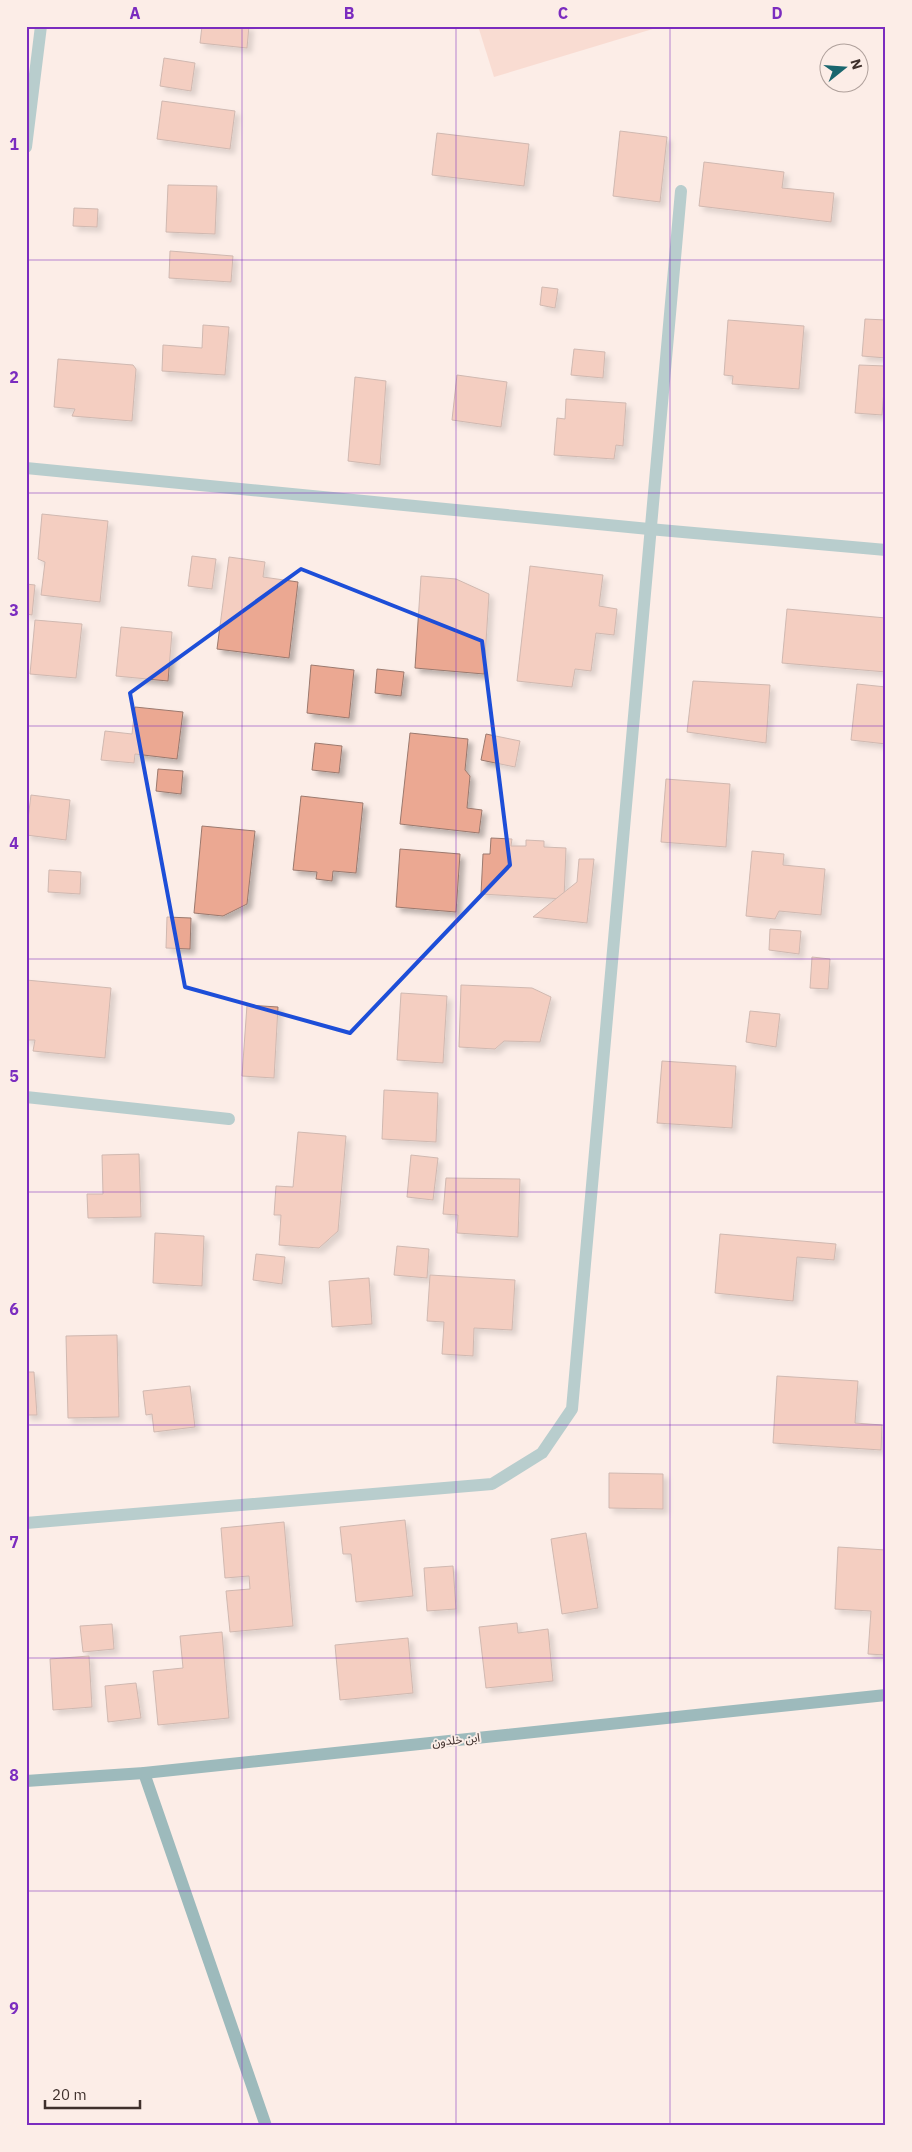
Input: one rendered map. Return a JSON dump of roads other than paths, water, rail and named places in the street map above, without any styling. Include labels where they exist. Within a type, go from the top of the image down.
[{"type":"street","points":[[26,147],[41,26]]},
{"type":"street","points":[[26,1522],[492,1484],[542,1453],[572,1409],[649,529],[681,191]]},
{"type":"street","points":[[26,468],[649,529],[886,550]]},
{"type":"street","points":[[26,1097],[229,1119]]},
{"type":"street","name":"ابن خلدون","points":[[26,1781],[144,1773],[886,1695]]},
{"type":"street","points":[[144,1773],[266,2126]]}]
